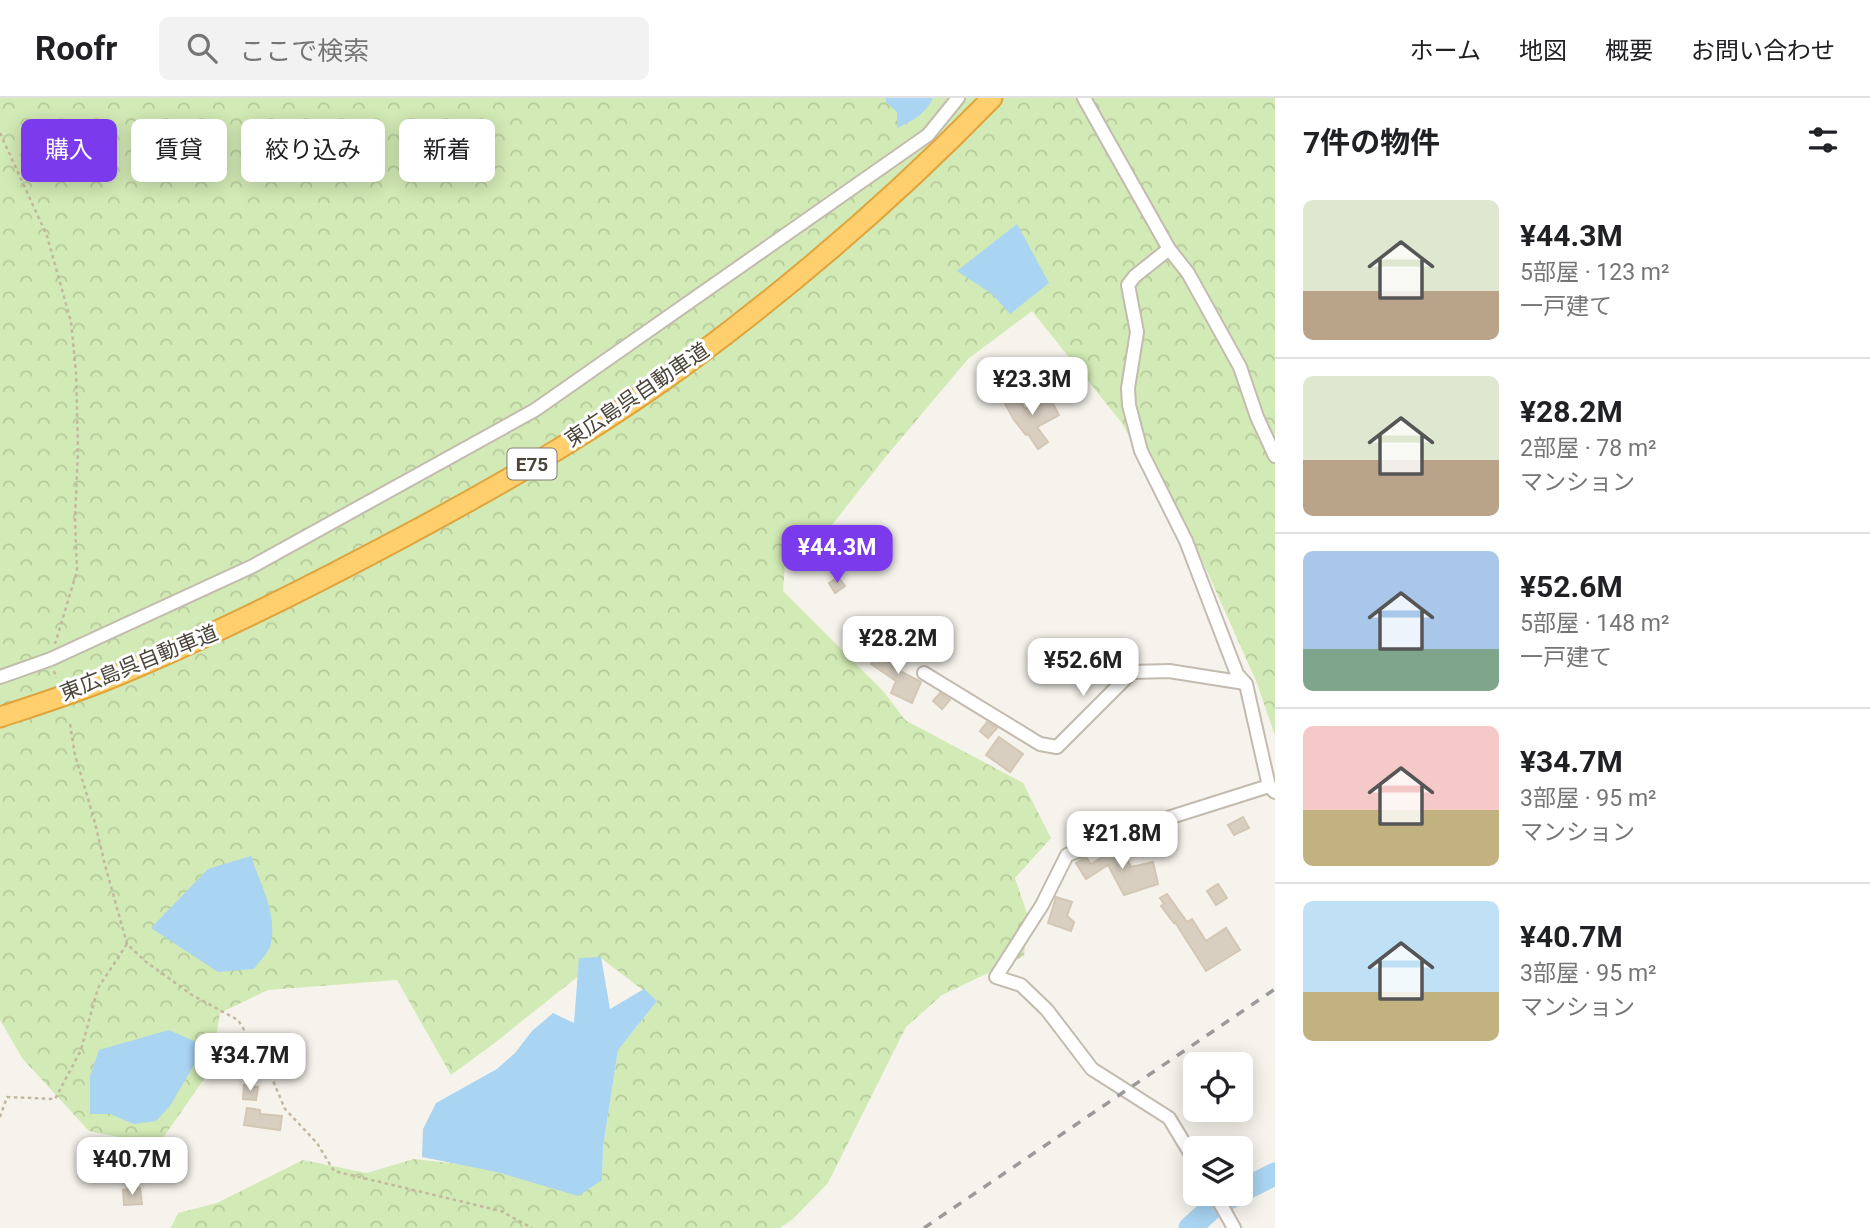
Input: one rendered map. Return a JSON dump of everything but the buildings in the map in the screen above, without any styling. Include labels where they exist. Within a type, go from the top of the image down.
[{"type":"highway","name":"東広島呉自動車道","points":[[0,718],[100,682],[235,623],[475,498],[581,435],[691,360],[790,283],[929,162],[992,98]]},
{"type":"street","points":[[0,677],[51,659],[253,566],[535,411],[928,135],[958,98]]},
{"type":"street","points":[[1084,98],[1169,249],[1188,273],[1240,367],[1257,417],[1275,456]]},
{"type":"street","points":[[1169,249],[1135,276],[1128,285],[1137,332],[1128,388],[1129,405],[1141,451],[1186,541],[1237,674],[1245,684],[1272,789],[1171,817],[1067,855],[1042,905],[996,977],[1021,985],[1047,1010],[1092,1069],[1169,1118],[1183,1141]]},
{"type":"street","points":[[924,673],[1040,744],[1057,747],[1132,672],[1169,671],[1245,684]]},
{"type":"street","points":[[1221,1206],[1234,1228]]},
{"type":"path","points":[[0,133],[47,236],[71,322],[75,360],[78,449],[75,519],[77,571],[51,659]]},
{"type":"path","points":[[70,724],[75,755],[127,944],[145,961],[192,995],[238,1020],[268,1069],[285,1108],[317,1143],[334,1171],[501,1211],[532,1228]]},
{"type":"path","points":[[0,1117],[7,1097],[55,1099],[81,1050],[98,988],[127,944]]},
{"type":"green space","points":[[0,98],[1275,98],[1275,736],[1257,683],[1198,551],[1121,422],[1032,311],[968,359],[817,544],[787,534],[783,591],[884,692],[905,720],[1023,783],[1051,838],[1015,878],[1028,916],[1024,956],[942,995],[906,1027],[828,1183],[794,1218],[780,1228],[171,1228],[178,1213],[217,1203],[303,1160],[367,1173],[414,1159],[602,1180],[603,1147],[618,1050],[657,1001],[601,958],[451,1075],[397,980],[268,990],[220,1013],[211,1069],[158,1145],[89,1131],[22,1058],[0,1020]]},
{"type":"water","points":[[886,98],[933,98],[918,116],[897,128],[897,112],[886,102]]},
{"type":"water","points":[[1017,224],[1049,283],[1010,314],[992,294],[957,271]]},
{"type":"water","points":[[251,856],[267,900],[272,923],[270,947],[254,969],[218,972],[151,928],[208,869]]},
{"type":"water","points":[[601,957],[610,1009],[644,989],[657,1001],[618,1050],[603,1147],[602,1180],[578,1196],[497,1172],[422,1157],[423,1129],[436,1103],[497,1069],[515,1053],[532,1031],[553,1013],[574,1023],[579,958]]},
{"type":"water","points":[[169,1030],[205,1046],[170,1106],[156,1121],[134,1124],[110,1114],[90,1114],[90,1076],[99,1050]]},
{"type":"waterway","points":[[1253,1185],[1275,1174]]},
{"type":"waterway","points":[[1190,1228],[1215,1206]]},
{"type":"railway","points":[[924,1228],[1275,989]]}]
